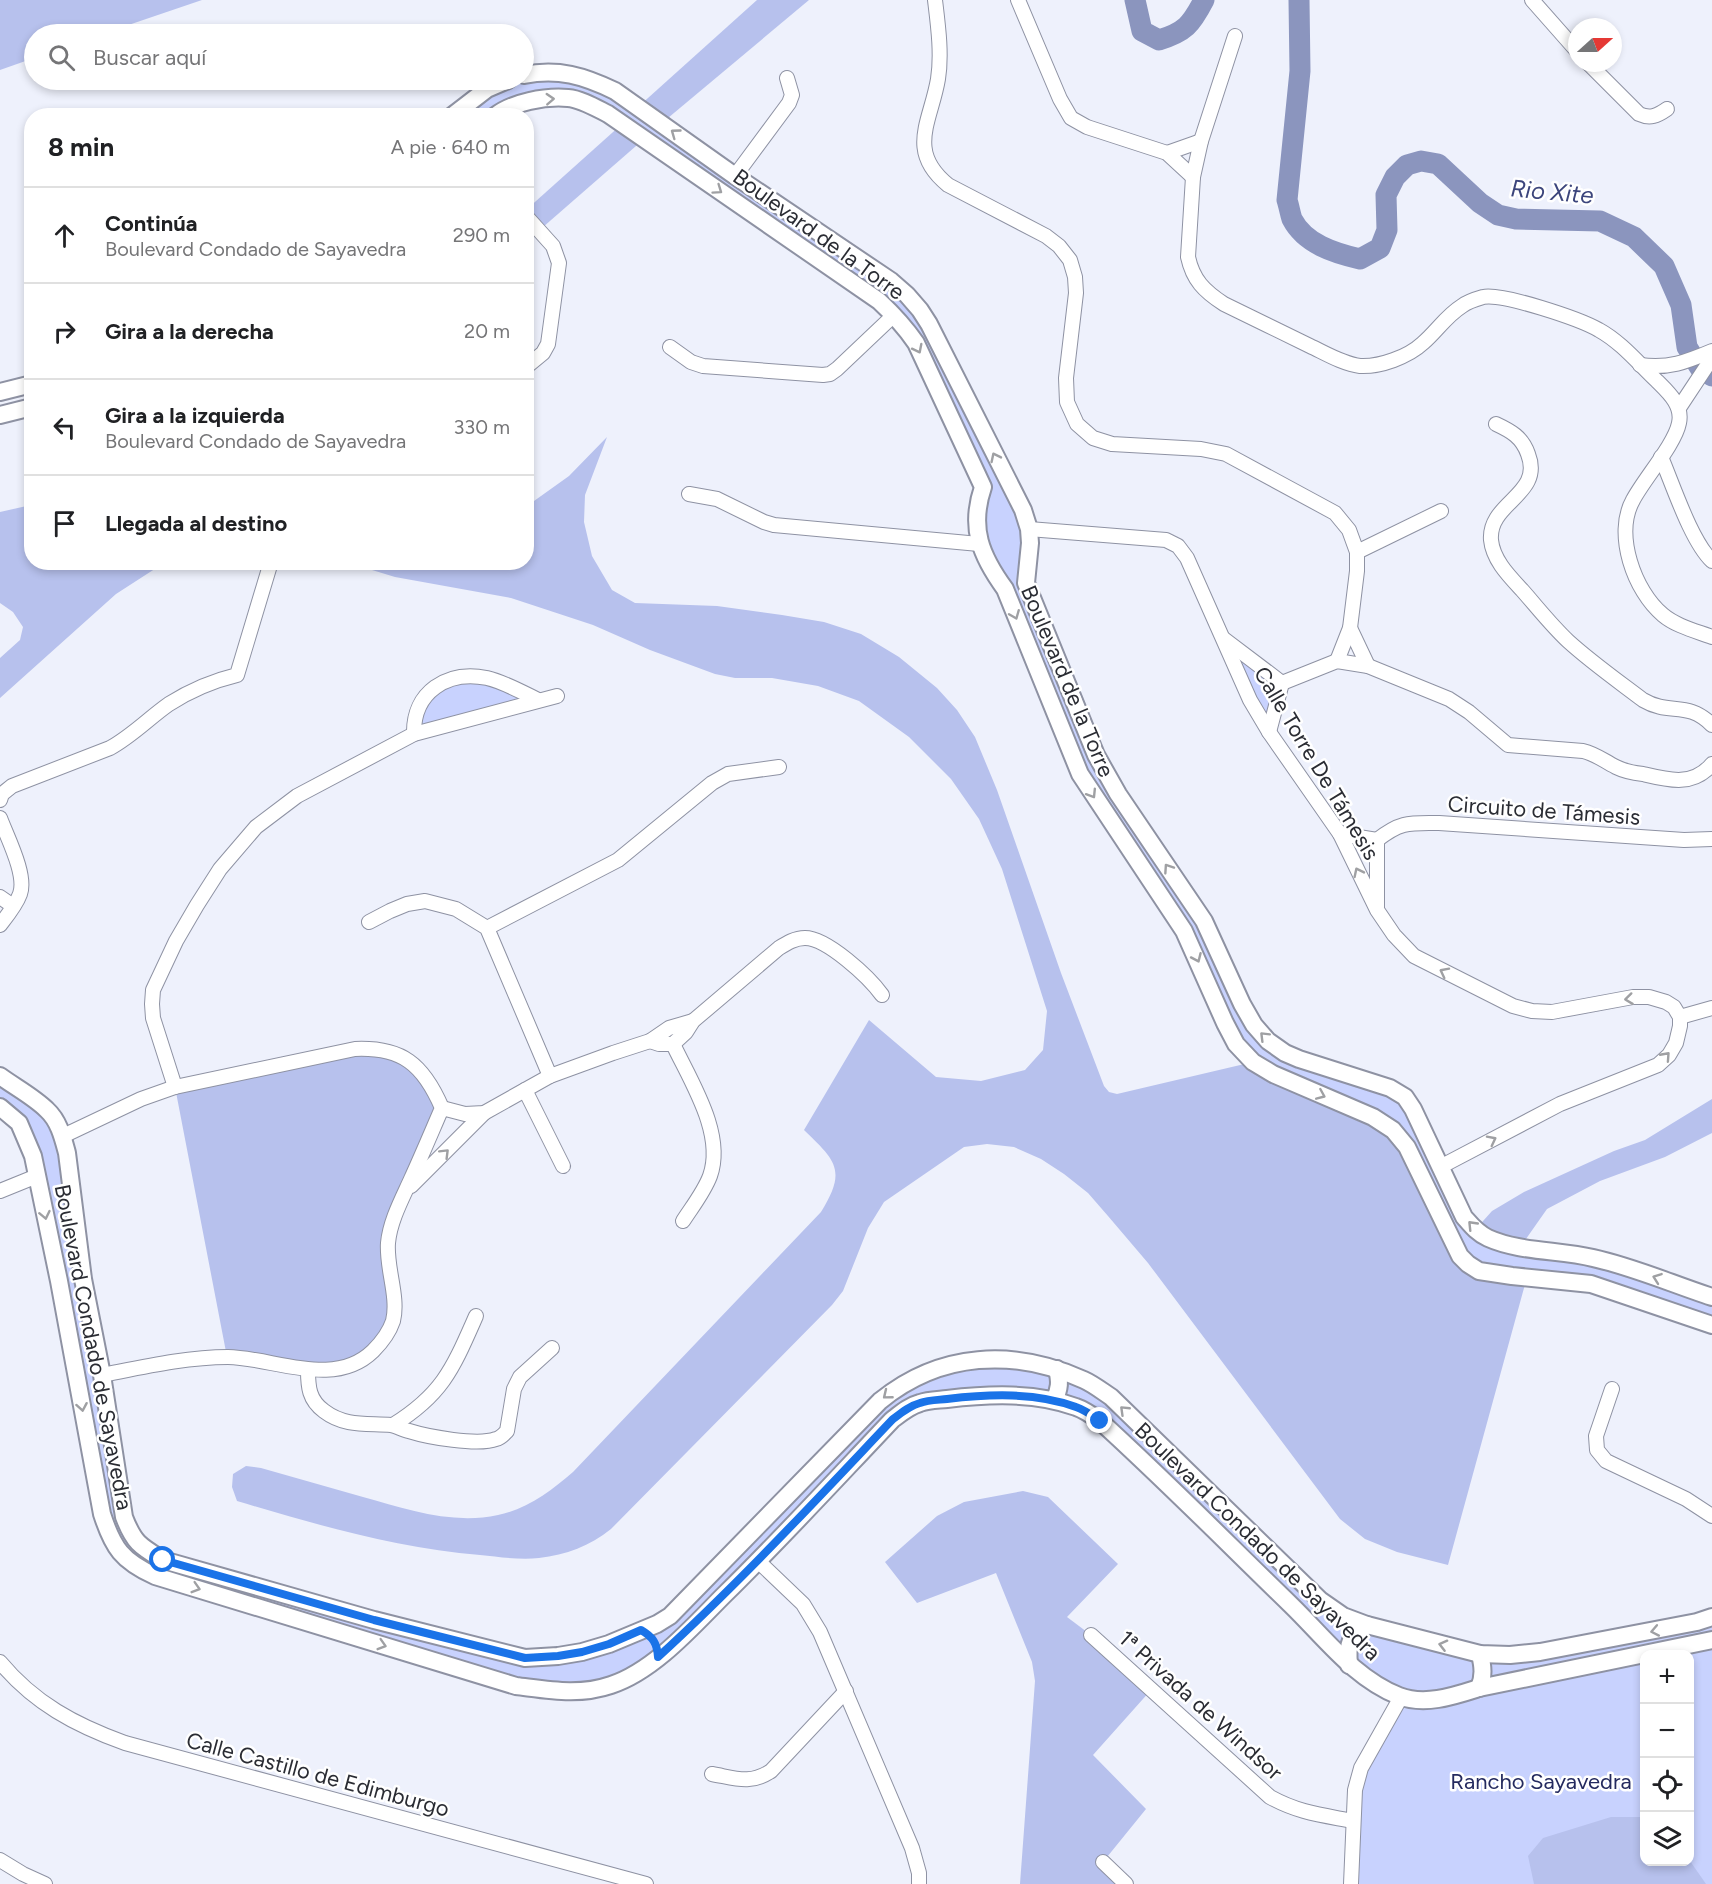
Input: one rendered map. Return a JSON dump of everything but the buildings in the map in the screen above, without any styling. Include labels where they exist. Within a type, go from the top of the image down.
[{"type":"street","points":[[936,0],[938,78],[925,126],[925,153],[931,167],[948,185],[1046,236],[1059,246],[1070,260],[1076,292],[1066,386],[1067,402],[1077,424],[1093,438],[1112,444],[1201,449],[1226,454],[1335,513],[1349,530],[1357,552],[1350,628],[1337,661]]},
{"type":"street","points":[[1018,0],[1060,99],[1071,118],[1087,127],[1167,153],[1193,177]]},
{"type":"street","points":[[1532,0],[1568,41]]},
{"type":"street","points":[[1235,36],[1201,141],[1193,177],[1188,257],[1190,269],[1197,283],[1208,294],[1224,304],[1338,359],[1360,366],[1381,363],[1403,356],[1422,344],[1445,319],[1464,304],[1484,297],[1511,299],[1583,322],[1600,330],[1614,340],[1671,395],[1679,408],[1680,422],[1674,436],[1631,502],[1624,529],[1627,553],[1635,575],[1647,598],[1663,615],[1687,628],[1712,637]]},
{"type":"street","points":[[1597,72],[1639,114],[1647,118],[1667,109]]},
{"type":"street","name":"Boulevard de la Torre","points":[[534,73],[566,73],[593,81],[615,91],[735,176],[891,281],[920,310],[1023,510],[1029,528],[1026,583],[1096,755],[1106,775],[1204,921],[1242,1004],[1254,1025],[1268,1041],[1285,1053],[1390,1088],[1405,1097],[1413,1108],[1464,1217],[1475,1230],[1489,1238],[1521,1246],[1591,1257],[1630,1268],[1712,1297]]},
{"type":"street","points":[[735,176],[789,103],[792,94],[787,78]]},
{"type":"street","points":[[462,108],[486,90]]},
{"type":"street","name":"Boulevard de la Torre","points":[[506,108],[535,100],[569,98],[608,114],[879,301],[906,328],[983,487],[978,500],[979,544],[990,568],[1005,589],[1080,774],[1184,931],[1236,1044],[1253,1062],[1273,1074],[1373,1117],[1393,1130],[1407,1147],[1460,1256],[1468,1264],[1479,1270],[1512,1276],[1591,1284],[1712,1325]]},
{"type":"street","points":[[1167,153],[1201,141]]},
{"type":"street","points":[[534,225],[553,246],[559,263],[548,344],[543,353],[534,360]]},
{"type":"street","points":[[670,347],[691,362],[703,366],[830,374],[894,315]]},
{"type":"street","points":[[1679,408],[1700,364],[1712,351]]},
{"type":"street","points":[[1640,365],[1663,367],[1700,364]]},
{"type":"street","points":[[0,392],[24,386]]},
{"type":"street","points":[[0,415],[24,409]]},
{"type":"street","points":[[1496,424],[1513,431],[1522,441],[1529,455],[1532,469],[1529,481],[1498,514],[1492,527],[1491,542],[1496,557],[1506,571],[1568,642],[1643,700],[1654,707],[1688,710],[1702,715],[1712,725]]},
{"type":"street","points":[[1661,457],[1695,537],[1706,556],[1712,561]]},
{"type":"street","points":[[983,487],[994,480],[1008,483]]},
{"type":"street","points":[[689,494],[717,499],[774,525],[979,544]]},
{"type":"street","points":[[1357,552],[1441,511]]},
{"type":"street","name":"Calle Torre De Támesis","points":[[1029,528],[1166,540],[1178,546],[1187,558],[1250,700],[1269,732],[1340,834],[1377,910]]},
{"type":"street","points":[[0,800],[2,794],[12,786],[125,740],[168,705],[198,687],[237,675],[269,570]]},
{"type":"street","points":[[1005,589],[1017,590],[1026,583]]},
{"type":"street","points":[[1350,628],[1368,666]]},
{"type":"street","points":[[1223,638],[1282,683]]},
{"type":"street","points":[[1282,683],[1337,661],[1368,666],[1449,699],[1469,712],[1508,745],[1595,753],[1617,768],[1669,780],[1685,780],[1701,775],[1712,764]]},
{"type":"street","points":[[414,734],[417,708],[423,698],[431,690],[456,679],[486,678],[512,687],[538,700]]},
{"type":"street","points":[[1269,732],[1282,683]]},
{"type":"street","points":[[175,1087],[153,1018],[153,990],[176,941],[220,869],[256,827],[297,796],[414,734],[556,696]]},
{"type":"street","points":[[487,928],[618,860],[712,783],[728,774],[779,767]]},
{"type":"street","points":[[0,818],[21,874],[22,887],[20,896],[0,925]]},
{"type":"street","name":"Circuito de Támesis","points":[[1377,840],[1392,828],[1408,823],[1439,823],[1684,840],[1712,839]]},
{"type":"street","points":[[1340,834],[1377,840],[1377,910],[1414,956],[1513,1006],[1533,1011],[1552,1012],[1649,997],[1674,1007],[1680,1017],[1676,1043],[1669,1055],[1658,1065],[1560,1104],[1440,1167]]},
{"type":"street","points":[[0,897],[13,906]]},
{"type":"street","points":[[369,922],[407,904],[425,901],[456,909],[487,928],[550,1077]]},
{"type":"street","points":[[650,1041],[659,1044],[673,1044],[686,1032],[693,1021],[779,948],[792,940],[805,938],[820,941],[865,975],[882,995]]},
{"type":"street","points":[[1680,1017],[1712,1008]]},
{"type":"street","points":[[405,1192],[484,1113],[550,1077],[650,1041],[669,1028],[693,1021]]},
{"type":"street","points":[[673,1044],[709,1121],[714,1140],[714,1158],[709,1177],[683,1221]]},
{"type":"street","points":[[63,1136],[141,1099],[175,1087],[355,1049],[374,1048],[395,1052],[425,1077],[436,1093],[442,1108],[393,1222],[388,1243],[393,1320],[385,1339],[368,1355],[347,1366],[327,1370],[308,1370],[259,1360],[227,1358],[187,1360],[102,1375]]},
{"type":"street","name":"Boulevard Condado de Sayavedra","points":[[0,1076],[48,1110],[63,1136],[83,1279],[102,1375],[124,1517],[132,1536],[142,1547],[163,1560],[374,1620],[525,1658],[582,1652],[609,1644],[657,1624],[670,1616],[880,1401],[899,1385],[923,1373],[953,1364],[982,1359],[1008,1359],[1057,1369],[1085,1380],[1111,1397],[1320,1600],[1343,1616],[1367,1625],[1480,1654],[1510,1655],[1540,1652],[1697,1622],[1712,1617]]},
{"type":"street","points":[[525,1090],[563,1166]]},
{"type":"street","points":[[19,1123],[22,1108],[36,1101]]},
{"type":"street","name":"Boulevard Condado de Sayavedra","points":[[0,1107],[19,1123],[28,1141],[37,1176],[102,1514],[109,1534],[120,1552],[134,1566],[155,1576],[516,1686],[583,1692],[612,1685],[635,1674],[689,1630],[905,1409],[920,1402],[990,1395],[1028,1396],[1079,1407],[1100,1421],[1308,1621],[1350,1665],[1367,1678],[1401,1697],[1426,1700],[1448,1698],[1479,1688],[1712,1640]]},
{"type":"street","points":[[442,1108],[465,1114],[484,1113]]},
{"type":"street","points":[[0,1191],[37,1176]]},
{"type":"street","points":[[1512,1276],[1521,1262],[1521,1246]]},
{"type":"street","points":[[59,1281],[71,1286],[83,1279]]},
{"type":"street","points":[[393,1425],[421,1406],[446,1379],[476,1316]]},
{"type":"street","points":[[308,1370],[310,1395],[316,1404],[325,1412],[348,1422],[374,1426],[393,1425],[422,1435],[452,1440],[488,1442],[499,1439],[507,1431],[514,1389],[520,1377],[552,1348]]},
{"type":"street","points":[[1054,1400],[1059,1392],[1060,1381],[1057,1369]]},
{"type":"street","points":[[920,1402],[917,1394],[918,1384],[923,1373]]},
{"type":"street","points":[[1612,1389],[1596,1436],[1597,1450],[1606,1461],[1686,1499],[1712,1515]]},
{"type":"street","points":[[758,1561],[803,1604],[829,1650],[912,1848],[919,1873],[919,1884]]},
{"type":"street","points":[[1350,1665],[1348,1649],[1354,1634],[1367,1625]]},
{"type":"street","points":[[641,1630],[651,1636],[657,1645],[658,1657]]},
{"type":"street","name":"1ª Privada de Windsor","points":[[1091,1635],[1270,1797],[1302,1812],[1353,1821]]},
{"type":"street","points":[[1479,1688],[1483,1679],[1480,1654]]},
{"type":"street","points":[[516,1686],[517,1666],[525,1658]]},
{"type":"street","name":"Calle Castillo de Edimburgo","points":[[0,1662],[24,1687],[53,1709],[76,1723],[125,1743],[646,1884]]},
{"type":"street","points":[[712,1774],[748,1780],[760,1778],[771,1771],[846,1691]]},
{"type":"street","points":[[1351,1884],[1355,1790],[1361,1768],[1401,1697]]},
{"type":"street","points":[[0,1860],[45,1884]]},
{"type":"street","points":[[1103,1862],[1126,1884]]},
{"type":"green space","points":[[534,80],[593,81],[907,295],[1023,510],[1026,583],[1096,755],[1268,1041],[1405,1097],[1475,1230],[1712,1297],[1712,1325],[1591,1284],[1479,1271],[1253,1062],[1194,952],[1091,793],[979,544],[983,487],[916,343],[879,301],[569,98],[525,108],[464,108],[492,90],[534,90]]},
{"type":"green space","points":[[1223,638],[1282,683],[1269,732]]},
{"type":"green space","points":[[472,677],[538,700],[414,734],[423,698]]},
{"type":"green space","name":"Rancho Sayavedra","points":[[0,1076],[55,1120],[120,1500],[142,1547],[374,1620],[558,1656],[657,1624],[899,1385],[982,1359],[1085,1380],[1343,1616],[1480,1654],[1712,1617],[1712,1884],[1351,1884],[1355,1790],[1401,1697],[1386,1690],[1121,1440],[1054,1400],[920,1402],[635,1674],[558,1691],[155,1576],[109,1534],[33,1156],[0,1107]]},
{"type":"shaded area","points":[[0,0],[202,0],[131,24],[24,24],[24,62],[0,70]]},
{"type":"shaded area","points":[[757,0],[809,0],[662,123],[638,107]]},
{"type":"shaded area","points":[[622,124],[644,139],[534,235],[534,203]]},
{"type":"shaded area","points":[[607,437],[585,495],[584,522],[592,556],[612,590],[635,603],[717,606],[824,622],[861,634],[899,657],[937,688],[957,710],[975,737],[997,790],[1061,973],[1104,1086],[1109,1092],[1117,1094],[1253,1062],[1393,1130],[1468,1264],[1527,1277],[1448,1565],[1397,1552],[1365,1539],[1340,1519],[1148,1263],[1088,1193],[1041,1159],[1014,1147],[987,1144],[964,1147],[884,1202],[868,1228],[843,1291],[832,1305],[611,1529],[586,1545],[559,1555],[532,1559],[449,1552],[357,1534],[237,1501],[232,1487],[233,1474],[246,1466],[261,1468],[412,1511],[446,1517],[481,1518],[509,1512],[529,1504],[573,1472],[821,1212],[834,1186],[834,1167],[824,1150],[804,1130],[869,1020],[936,1077],[981,1081],[1025,1070],[1043,1050],[1047,1011],[1002,869],[979,819],[951,779],[909,737],[859,701],[818,686],[772,678],[735,678],[715,674],[650,650],[593,625],[511,598],[395,577],[372,570],[534,570],[534,501],[569,476]]},
{"type":"shaded area","points":[[24,507],[24,570],[153,570],[116,594],[0,698],[0,658],[20,640],[23,627],[13,612],[0,603],[0,512]]},
{"type":"shaded area","points":[[355,1049],[411,1063],[442,1108],[393,1222],[393,1296],[385,1339],[347,1366],[227,1357],[175,1087]]},
{"type":"shaded area","points":[[1712,1099],[1712,1133],[1665,1157],[1600,1181],[1547,1209],[1521,1246],[1475,1230],[1492,1211],[1524,1192],[1614,1151],[1645,1140]]},
{"type":"shaded area","points":[[1023,1491],[1048,1497],[1118,1564],[1067,1617],[1091,1635],[1151,1690],[1093,1755],[1146,1809],[1103,1862],[1126,1884],[1020,1884],[1035,1681],[1032,1662],[996,1573],[917,1603],[885,1562],[937,1516],[964,1502]]},
{"type":"shaded area","points":[[1611,1817],[1640,1817],[1640,1866],[1693,1866],[1706,1884],[1534,1884],[1528,1856],[1543,1838]]},
{"type":"waterway","name":"Rio Xite","points":[[1135,0],[1142,31],[1159,40],[1175,34],[1186,26],[1204,0]]},
{"type":"waterway","name":"Rio Xite","points":[[1299,0],[1300,71],[1287,200],[1292,219],[1304,235],[1330,250],[1360,259],[1380,248],[1387,230],[1386,195],[1395,177],[1407,165],[1421,161],[1438,164],[1480,203],[1498,215],[1516,219],[1600,221],[1634,237],[1664,266],[1681,305],[1687,347],[1700,368],[1712,376]]},
{"type":"route","points":[[163,1560],[374,1620],[525,1658],[582,1652],[609,1644],[641,1630],[651,1636],[657,1645],[658,1657],[689,1630],[758,1561],[905,1409],[920,1402],[961,1397],[1028,1396],[1079,1407],[1100,1421]]}]
